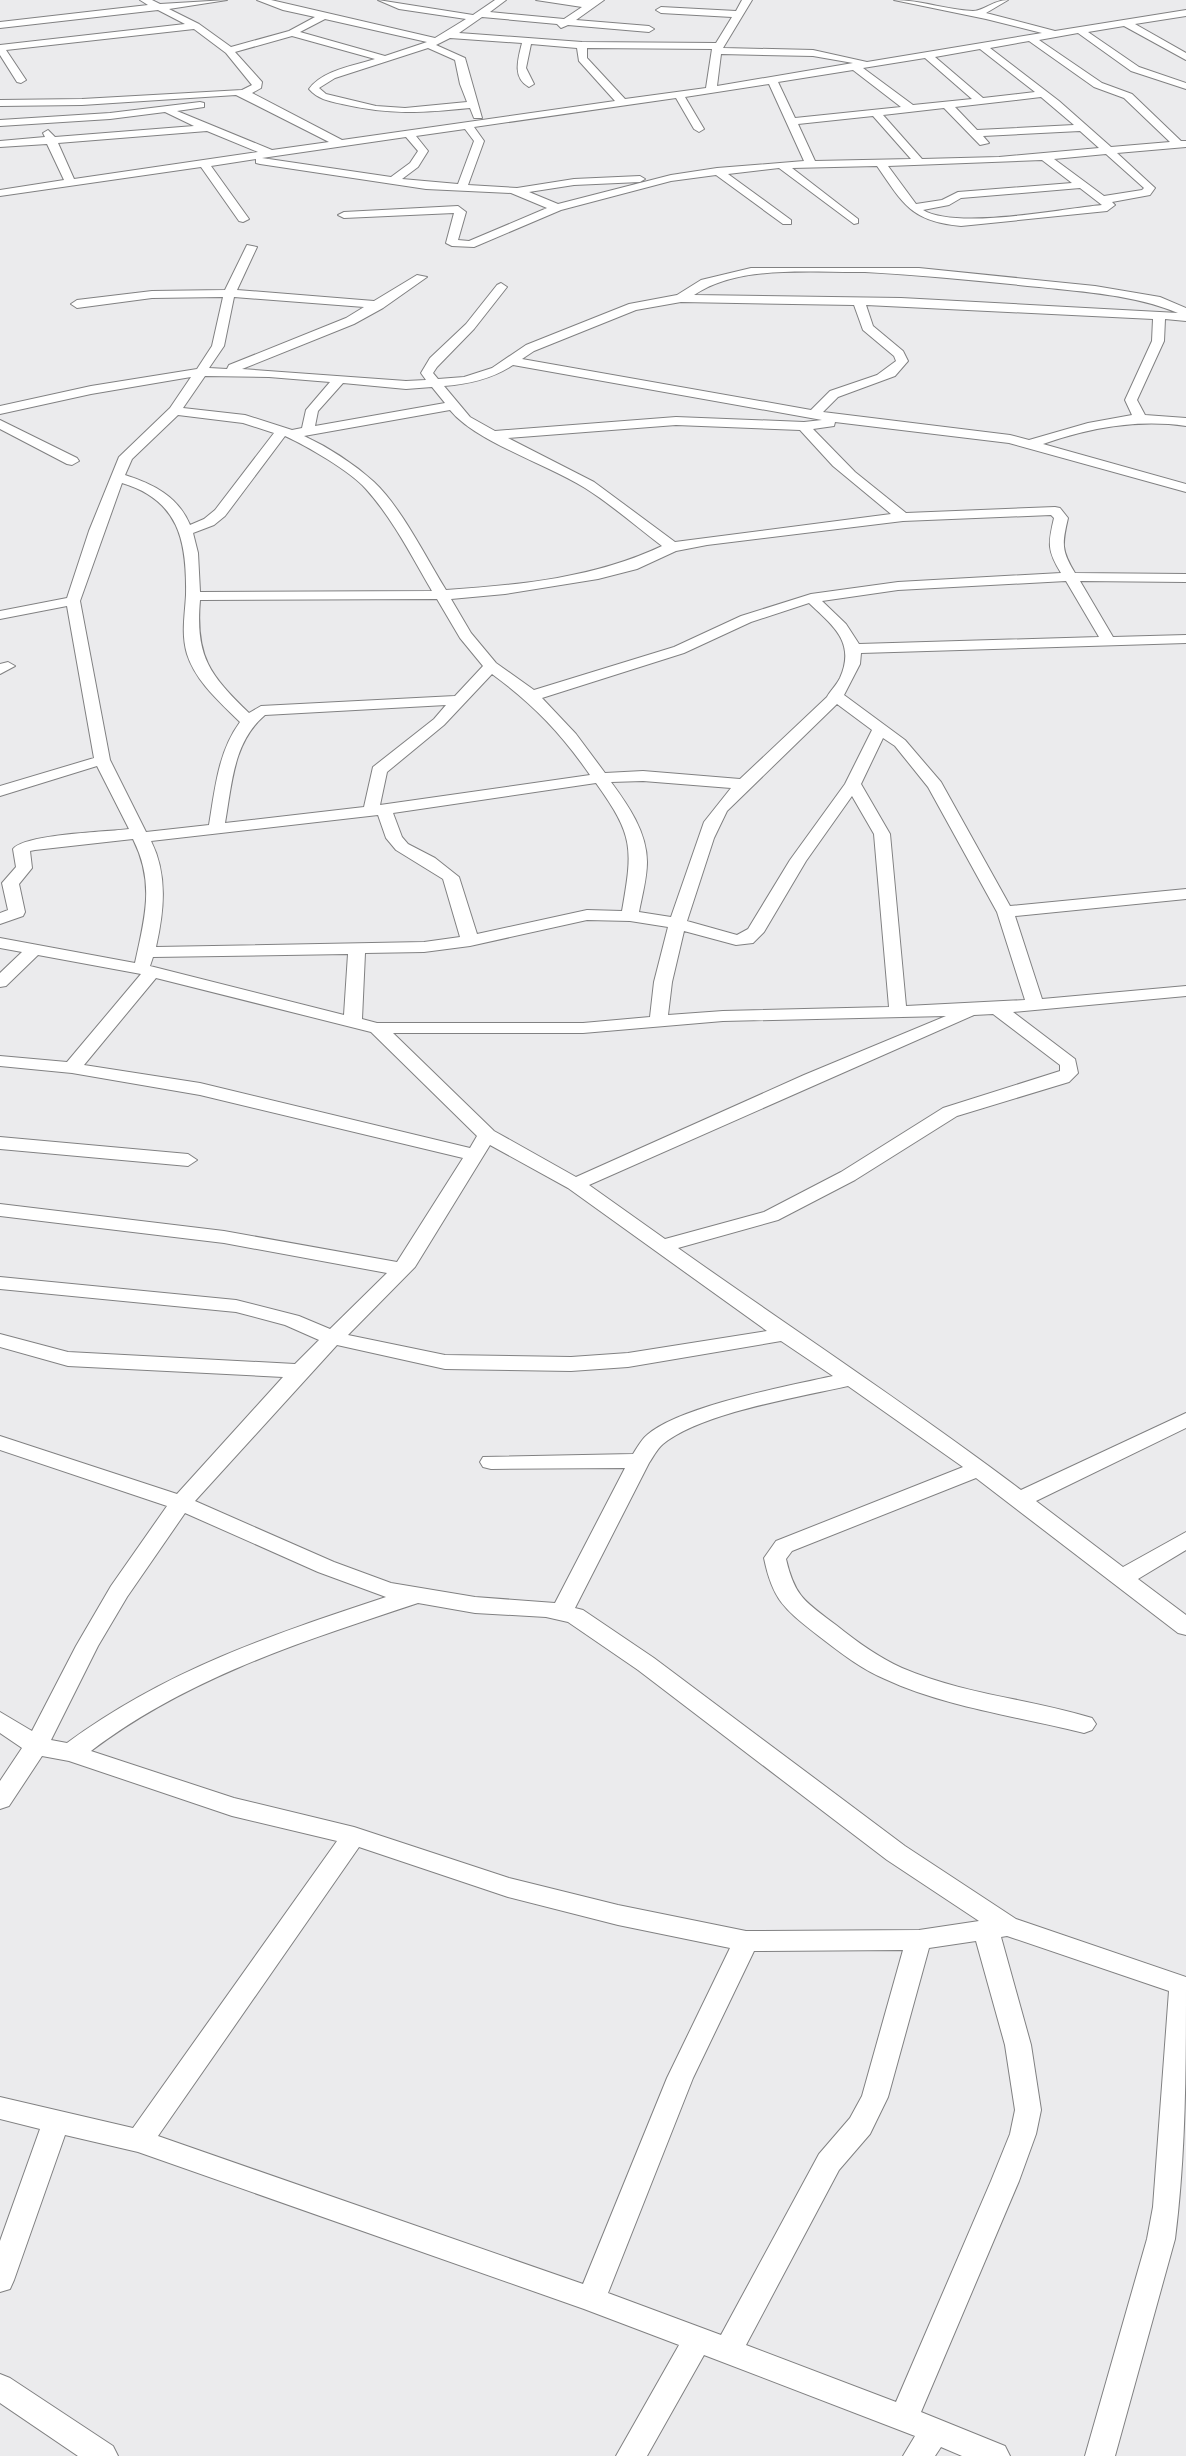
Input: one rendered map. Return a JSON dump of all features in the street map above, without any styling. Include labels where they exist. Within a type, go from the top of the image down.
[{"type":"street","points":[[0,123],[44,122],[169,111],[247,95],[257,86],[258,82],[229,51],[196,26],[145,0]]},
{"type":"street","points":[[0,25],[222,0]]},
{"type":"street","points":[[262,0],[432,43],[460,58],[472,105],[482,124]]},
{"type":"street","points":[[383,0],[399,6],[478,16],[649,29]]},
{"type":"street","points":[[472,105],[390,110],[316,93],[315,85],[432,43],[449,35],[501,0]]},
{"type":"street","points":[[542,0],[595,2]]},
{"type":"street","points":[[638,46],[669,0]]},
{"type":"street","points":[[711,90],[717,48],[747,0]]},
{"type":"street","points":[[899,0],[977,14],[1056,35]]},
{"type":"street","points":[[977,14],[1003,0]]},
{"type":"street","points":[[546,43],[564,22],[595,2]]},
{"type":"street","points":[[661,10],[737,14]]},
{"type":"street","points":[[0,193],[679,95],[1186,13]]},
{"type":"street","points":[[229,51],[292,33],[324,16]]},
{"type":"street","points":[[687,23],[731,25]]},
{"type":"street","points":[[1128,24],[1186,57]]},
{"type":"street","points":[[21,80],[0,48],[196,26]]},
{"type":"street","points":[[1080,31],[1135,69],[1186,86]]},
{"type":"street","points":[[292,33],[386,59]]},
{"type":"street","points":[[449,35],[582,45],[813,53],[868,63]]},
{"type":"street","points":[[1032,39],[1098,86],[1128,96],[1182,145]]},
{"type":"street","points":[[527,42],[521,68],[529,84]]},
{"type":"street","points":[[582,45],[582,59],[622,102]]},
{"type":"street","points":[[982,46],[1044,94],[1150,188],[1146,193],[1102,200]]},
{"type":"street","points":[[926,54],[982,102]]},
{"type":"street","points":[[854,66],[912,111]]},
{"type":"street","points":[[772,80],[811,164]]},
{"type":"street","points":[[0,103],[82,102],[227,92],[247,95],[339,143]]},
{"type":"street","points":[[791,122],[912,111],[1044,94]]},
{"type":"street","points":[[679,95],[699,129]]},
{"type":"street","points":[[948,106],[999,160]]},
{"type":"street","points":[[169,111],[271,153]]},
{"type":"street","points":[[877,114],[920,164]]},
{"type":"street","points":[[44,122],[70,182]]},
{"type":"street","points":[[462,187],[479,141],[468,126]]},
{"type":"street","points":[[0,144],[52,142],[208,128]]},
{"type":"street","points":[[975,133],[1081,128]]},
{"type":"street","points":[[393,182],[414,165],[423,151],[409,134]]},
{"type":"street","points":[[344,215],[458,209],[452,243],[470,245],[557,208],[661,180],[717,171],[781,165],[882,165],[999,160],[1182,145]]},
{"type":"street","points":[[882,165],[913,208],[927,218],[961,223],[1107,208],[1109,205],[1045,157]]},
{"type":"street","points":[[240,158],[393,182],[517,191],[592,180],[661,180]]},
{"type":"street","points":[[204,163],[243,219]]},
{"type":"street","points":[[781,165],[854,221]]},
{"type":"street","points":[[717,171],[787,222]]},
{"type":"street","points":[[913,208],[945,203],[958,195],[1082,185]]},
{"type":"street","points":[[517,191],[557,208]]},
{"type":"street","points":[[72,1068],[146,971],[147,952],[157,897],[150,856],[102,760],[73,601],[117,477],[134,447],[175,411],[201,372],[223,332],[229,294],[251,247]]},
{"type":"street","points":[[681,298],[705,282],[751,271],[865,269],[949,273],[1095,290],[1160,301],[1186,312]]},
{"type":"street","points":[[223,372],[316,336],[379,305],[421,277]]},
{"type":"street","points":[[501,287],[485,311],[434,359],[427,373],[465,420],[490,435],[589,484],[672,547]]},
{"type":"street","points":[[77,304],[122,296],[229,294],[379,305]]},
{"type":"street","points":[[0,410],[91,390],[201,372],[438,385],[487,375],[530,348],[633,307],[681,298],[859,302],[1186,317]]},
{"type":"street","points":[[814,414],[836,393],[890,374],[902,362],[898,354],[867,327],[859,302]]},
{"type":"street","points":[[1140,418],[1131,400],[1158,341],[1160,316]]},
{"type":"street","points":[[512,360],[844,420],[966,432],[1030,444],[1186,488]]},
{"type":"street","points":[[308,430],[310,415],[339,380]]},
{"type":"street","points":[[186,531],[211,521],[224,509],[263,452],[287,432],[452,406]]},
{"type":"street","points":[[175,411],[237,418],[287,432],[325,452],[370,485],[399,524],[465,635],[491,666],[532,696],[571,737],[621,807],[636,839],[639,862],[630,916]]},
{"type":"street","points":[[1030,444],[1074,429],[1140,418],[1186,422]]},
{"type":"street","points":[[490,435],[676,421],[804,426],[844,420]]},
{"type":"street","points":[[0,423],[72,461]]},
{"type":"street","points":[[804,426],[822,449],[852,478],[903,517]]},
{"type":"street","points":[[117,477],[142,483],[158,491],[175,506],[186,531],[193,596],[189,630],[200,669],[206,680],[247,720]]},
{"type":"street","points":[[193,596],[442,595],[546,585],[632,566],[672,547],[796,528],[903,517],[1055,511],[1060,513],[1062,524],[1056,550],[1109,642]]},
{"type":"street","points":[[532,696],[679,650],[746,620],[811,598],[898,586],[1071,577],[1186,578]]},
{"type":"street","points":[[659,1021],[660,985],[676,923],[711,828],[722,808],[744,784],[816,717],[835,695],[849,673],[854,649],[841,627],[811,598]]},
{"type":"street","points":[[0,615],[73,601]]},
{"type":"street","points":[[854,649],[1186,639]]},
{"type":"street","points":[[470,941],[451,877],[429,861],[402,847],[393,838],[377,811],[379,770],[439,722],[491,666]]},
{"type":"street","points":[[835,695],[900,743],[935,785],[1005,912],[1035,1004]]},
{"type":"street","points":[[216,828],[234,741],[247,720],[261,711],[459,700]]},
{"type":"street","points":[[147,952],[424,947],[470,941],[587,915],[630,916],[676,923],[736,940],[747,939],[755,932],[798,860],[854,784],[867,752],[881,728]]},
{"type":"street","points":[[0,791],[102,760]]},
{"type":"street","points":[[0,919],[16,912],[10,883],[24,868],[21,849],[32,845],[377,811],[599,778],[643,776],[744,784]]},
{"type":"street","points":[[854,784],[882,834],[898,1011]]},
{"type":"street","points":[[1005,912],[1186,894]]},
{"type":"street","points":[[0,943],[146,971],[377,1028],[583,1028],[659,1021],[976,1010],[1186,991]]},
{"type":"street","points":[[353,1021],[357,947]]},
{"type":"street","points":[[0,982],[34,950]]},
{"type":"street","points":[[664,1246],[771,1216],[848,1176],[892,1146],[950,1112],[1062,1078],[1069,1073],[1069,1063],[997,1008]]},
{"type":"street","points":[[575,1184],[810,1079],[976,1010]]},
{"type":"street","points":[[377,1028],[487,1135],[575,1184],[785,1334],[925,1428],[1186,1627]]},
{"type":"street","points":[[0,1062],[72,1068],[200,1089],[475,1155]]},
{"type":"street","points":[[0,1800],[36,1746],[87,1646],[119,1592],[181,1503],[300,1371],[401,1269],[426,1236],[487,1135]]},
{"type":"street","points":[[0,1143],[188,1160]]},
{"type":"street","points":[[0,1210],[224,1237],[401,1269]]},
{"type":"street","points":[[0,1283],[236,1306],[292,1320],[333,1338],[445,1362],[559,1364],[628,1360],[785,1334]]},
{"type":"street","points":[[0,1340],[42,1354],[68,1359],[300,1371]]},
{"type":"street","points":[[562,1612],[639,1461],[654,1440],[684,1423],[762,1398],[851,1379]]},
{"type":"street","points":[[1020,1500],[1186,1420]]},
{"type":"street","points":[[0,1443],[181,1503],[356,1579],[416,1596],[475,1605],[562,1612],[589,1625],[619,1648],[646,1664],[996,1928],[1184,1987],[1167,2206],[1161,2239],[1100,2456]]},
{"type":"street","points":[[491,1462],[639,1461]]},
{"type":"street","points":[[979,1470],[784,1546],[775,1558],[781,1585],[794,1604],[856,1653],[892,1673],[925,1686],[1084,1724]]},
{"type":"street","points":[[1122,1578],[1186,1540]]},
{"type":"street","points":[[71,1753],[115,1720],[196,1676],[291,1635],[416,1596]]},
{"type":"street","points":[[0,1721],[36,1746],[71,1753],[232,1808],[354,1836],[534,1894],[746,1941],[919,1940],[996,1928]]},
{"type":"street","points":[[139,2141],[354,1836]]},
{"type":"street","points":[[904,2418],[1005,2181],[1023,2134],[1028,2110],[996,1928]]},
{"type":"street","points":[[728,2350],[829,2162],[860,2126],[875,2097],[919,1940]]},
{"type":"street","points":[[591,2299],[680,2078],[746,1941]]},
{"type":"street","points":[[0,2108],[139,2141],[591,2299],[904,2418],[995,2456]]},
{"type":"street","points":[[0,2280],[56,2122]]},
{"type":"street","points":[[631,2456],[698,2339]]},
{"type":"street","points":[[0,2387],[103,2456]]},
{"type":"street","points":[[918,2456],[935,2431]]}]
